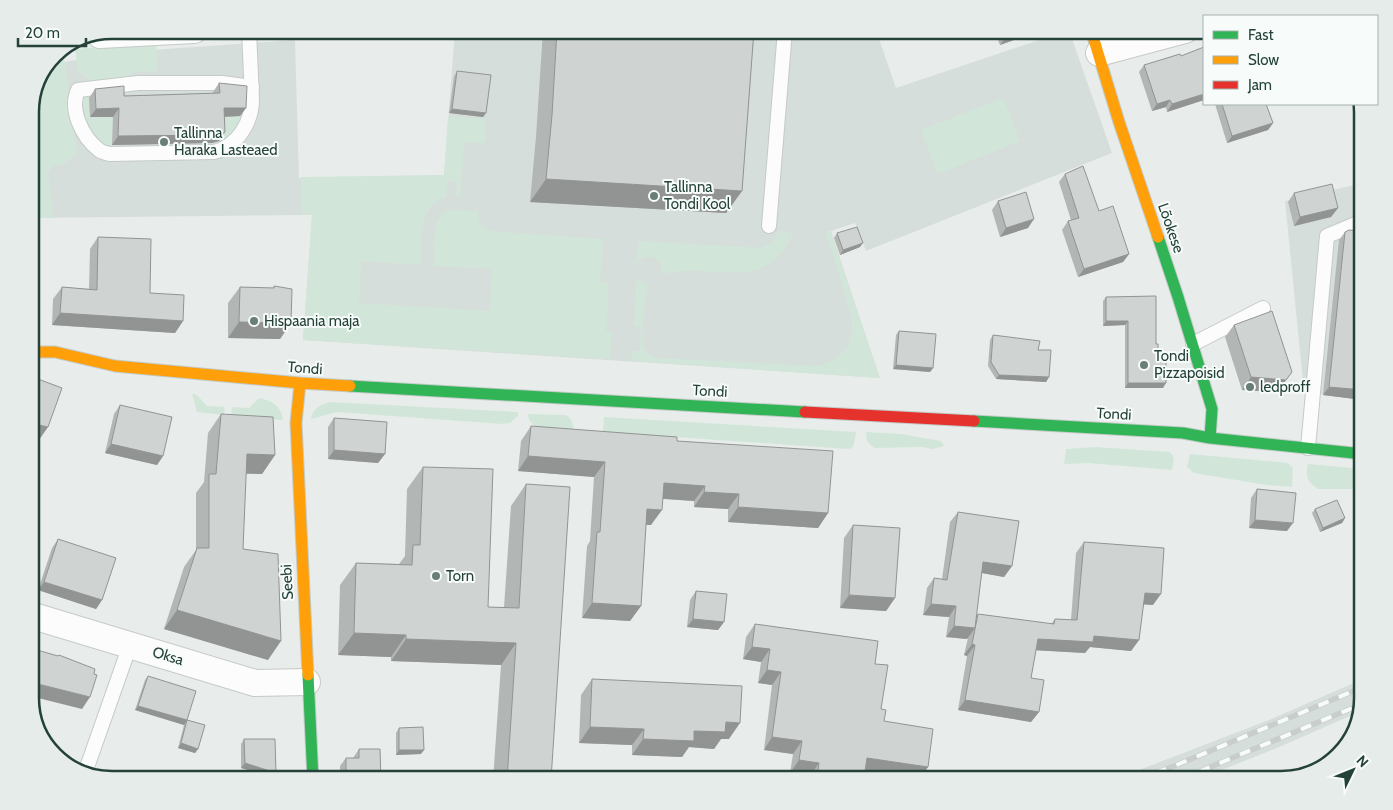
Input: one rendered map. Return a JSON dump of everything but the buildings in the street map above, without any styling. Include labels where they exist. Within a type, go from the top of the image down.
[{"type":"street","points":[[1095,42],[1118,39]]},
{"type":"street","name":"Lõokese","points":[[1095,42],[1212,409],[1210,438]]},
{"type":"street","name":"Tondi","points":[[40,342],[55,352]]},
{"type":"street","name":"Tondi","points":[[39,352],[55,352],[115,366],[300,383],[1183,433],[1210,438],[1354,453]]},
{"type":"street","name":"Seebi","points":[[300,383],[296,423],[312,771]]},
{"type":"street","name":"Oksa","points":[[39,618],[255,683],[307,682]]},
{"type":"lane","points":[[250,39],[252,87],[252,108],[242,132],[224,150],[214,152],[110,154],[100,151],[88,138],[78,122],[74,99],[78,90],[138,84],[222,83],[252,87]]},
{"type":"lane","points":[[768,226],[784,39]]},
{"type":"lane","points":[[1308,448],[1328,236],[1354,225]]},
{"type":"lane","points":[[1192,344],[1262,308]]},
{"type":"lane","points":[[87,767],[130,645]]},
{"type":"shaded area","name":"Tallinna Tondi Kool","points":[[454,39],[879,39],[896,88],[1042,39],[1072,39],[1112,153],[866,251],[855,223],[831,231],[880,378],[303,340],[312,215],[39,218],[39,107],[41,93],[46,80],[58,63],[151,50],[295,40],[299,178],[444,175]]},
{"type":"shaded area","points":[[1354,185],[1354,399],[1304,392],[1285,201]]},
{"type":"shaded area","points":[[1354,683],[1352,715],[1277,748],[1219,771],[1136,771],[1269,720]]},
{"type":"green space","points":[[156,42],[158,71],[131,72],[130,81],[91,82],[78,70],[75,49]]},
{"type":"green space","points":[[63,58],[77,154],[62,165],[53,165],[48,173],[53,218],[39,218],[39,107],[41,93],[46,80],[54,67]]},
{"type":"green space","points":[[241,90],[248,92],[240,123],[227,140],[219,144],[218,117],[241,116]]},
{"type":"green space","points":[[88,94],[90,117],[113,117],[112,147],[101,143],[88,128],[83,112],[82,95]]},
{"type":"green space","points":[[1003,98],[1020,141],[938,174],[921,130]]},
{"type":"green space","points":[[448,117],[486,119],[485,142],[464,143],[460,198],[456,197],[457,182],[448,181],[445,197],[436,201],[425,216],[421,265],[361,261],[359,303],[490,311],[492,269],[434,266],[436,224],[445,212],[452,210],[477,211],[480,223],[489,231],[603,239],[600,282],[609,283],[606,331],[612,331],[610,359],[303,340],[312,215],[302,214],[301,177],[444,175]]},
{"type":"green space","points":[[779,231],[793,233],[782,252],[768,264],[753,270],[736,272],[681,271],[662,274],[660,263],[654,257],[645,257],[636,264],[639,241],[760,248],[773,242]]},
{"type":"green space","points":[[830,231],[880,378],[632,361],[632,351],[640,351],[641,327],[634,326],[637,277],[643,283],[649,284],[644,316],[643,343],[646,352],[656,358],[817,366],[832,361],[848,345],[851,338],[852,319],[825,232]]},
{"type":"green space","points":[[192,394],[197,395],[207,406],[225,407],[224,415],[197,412]]},
{"type":"green space","points":[[259,398],[276,405],[283,420],[231,415],[232,407],[249,408]]},
{"type":"green space","points":[[329,402],[518,412],[518,416],[510,423],[502,424],[337,412],[311,419],[317,408]]},
{"type":"green space","points":[[528,414],[566,415],[572,421],[574,430],[535,426],[529,420]]},
{"type":"green space","points":[[604,417],[856,432],[854,444],[852,448],[848,449],[603,432]]},
{"type":"green space","points":[[866,432],[901,434],[941,441],[944,446],[932,449],[922,447],[874,448],[867,441]]},
{"type":"green space","points":[[1095,447],[1170,452],[1174,458],[1172,470],[1088,463],[1064,464],[1066,449]]},
{"type":"green space","points":[[1190,454],[1288,463],[1293,468],[1292,487],[1267,485],[1194,473],[1187,467]]},
{"type":"green space","points":[[1308,464],[1354,468],[1354,489],[1318,489],[1311,484],[1307,472]]},
{"type":"railway","points":[[1160,771],[1354,691]]},
{"type":"railway","points":[[1201,771],[1354,707]]},
{"type":"traffic: fast","points":[[1158,237],[1212,409],[1210,438]]},
{"type":"traffic: fast","points":[[350,386],[805,412]]},
{"type":"traffic: fast","points":[[974,421],[1183,433],[1210,438],[1354,453]]},
{"type":"traffic: fast","points":[[308,675],[313,771]]},
{"type":"traffic: slow","points":[[1094,39],[1119,122],[1158,237]]},
{"type":"traffic: slow","points":[[39,352],[55,352],[115,366],[350,386]]},
{"type":"traffic: slow","points":[[300,383],[296,423],[308,675]]},
{"type":"traffic: jam","points":[[805,412],[974,421]]},
{"type":"place","name":"Tallinna Haraka Lasteaed","points":[[164,142]]},
{"type":"place","name":"Tallinna Tondi Kool","points":[[654,196]]},
{"type":"place","name":"Hispaania maja","points":[[254,321]]},
{"type":"place","name":"Tondi Pizzapoisid","points":[[1144,365]]},
{"type":"place","name":"ledproff","points":[[1250,387]]},
{"type":"place","name":"Torn","points":[[436,576]]}]
